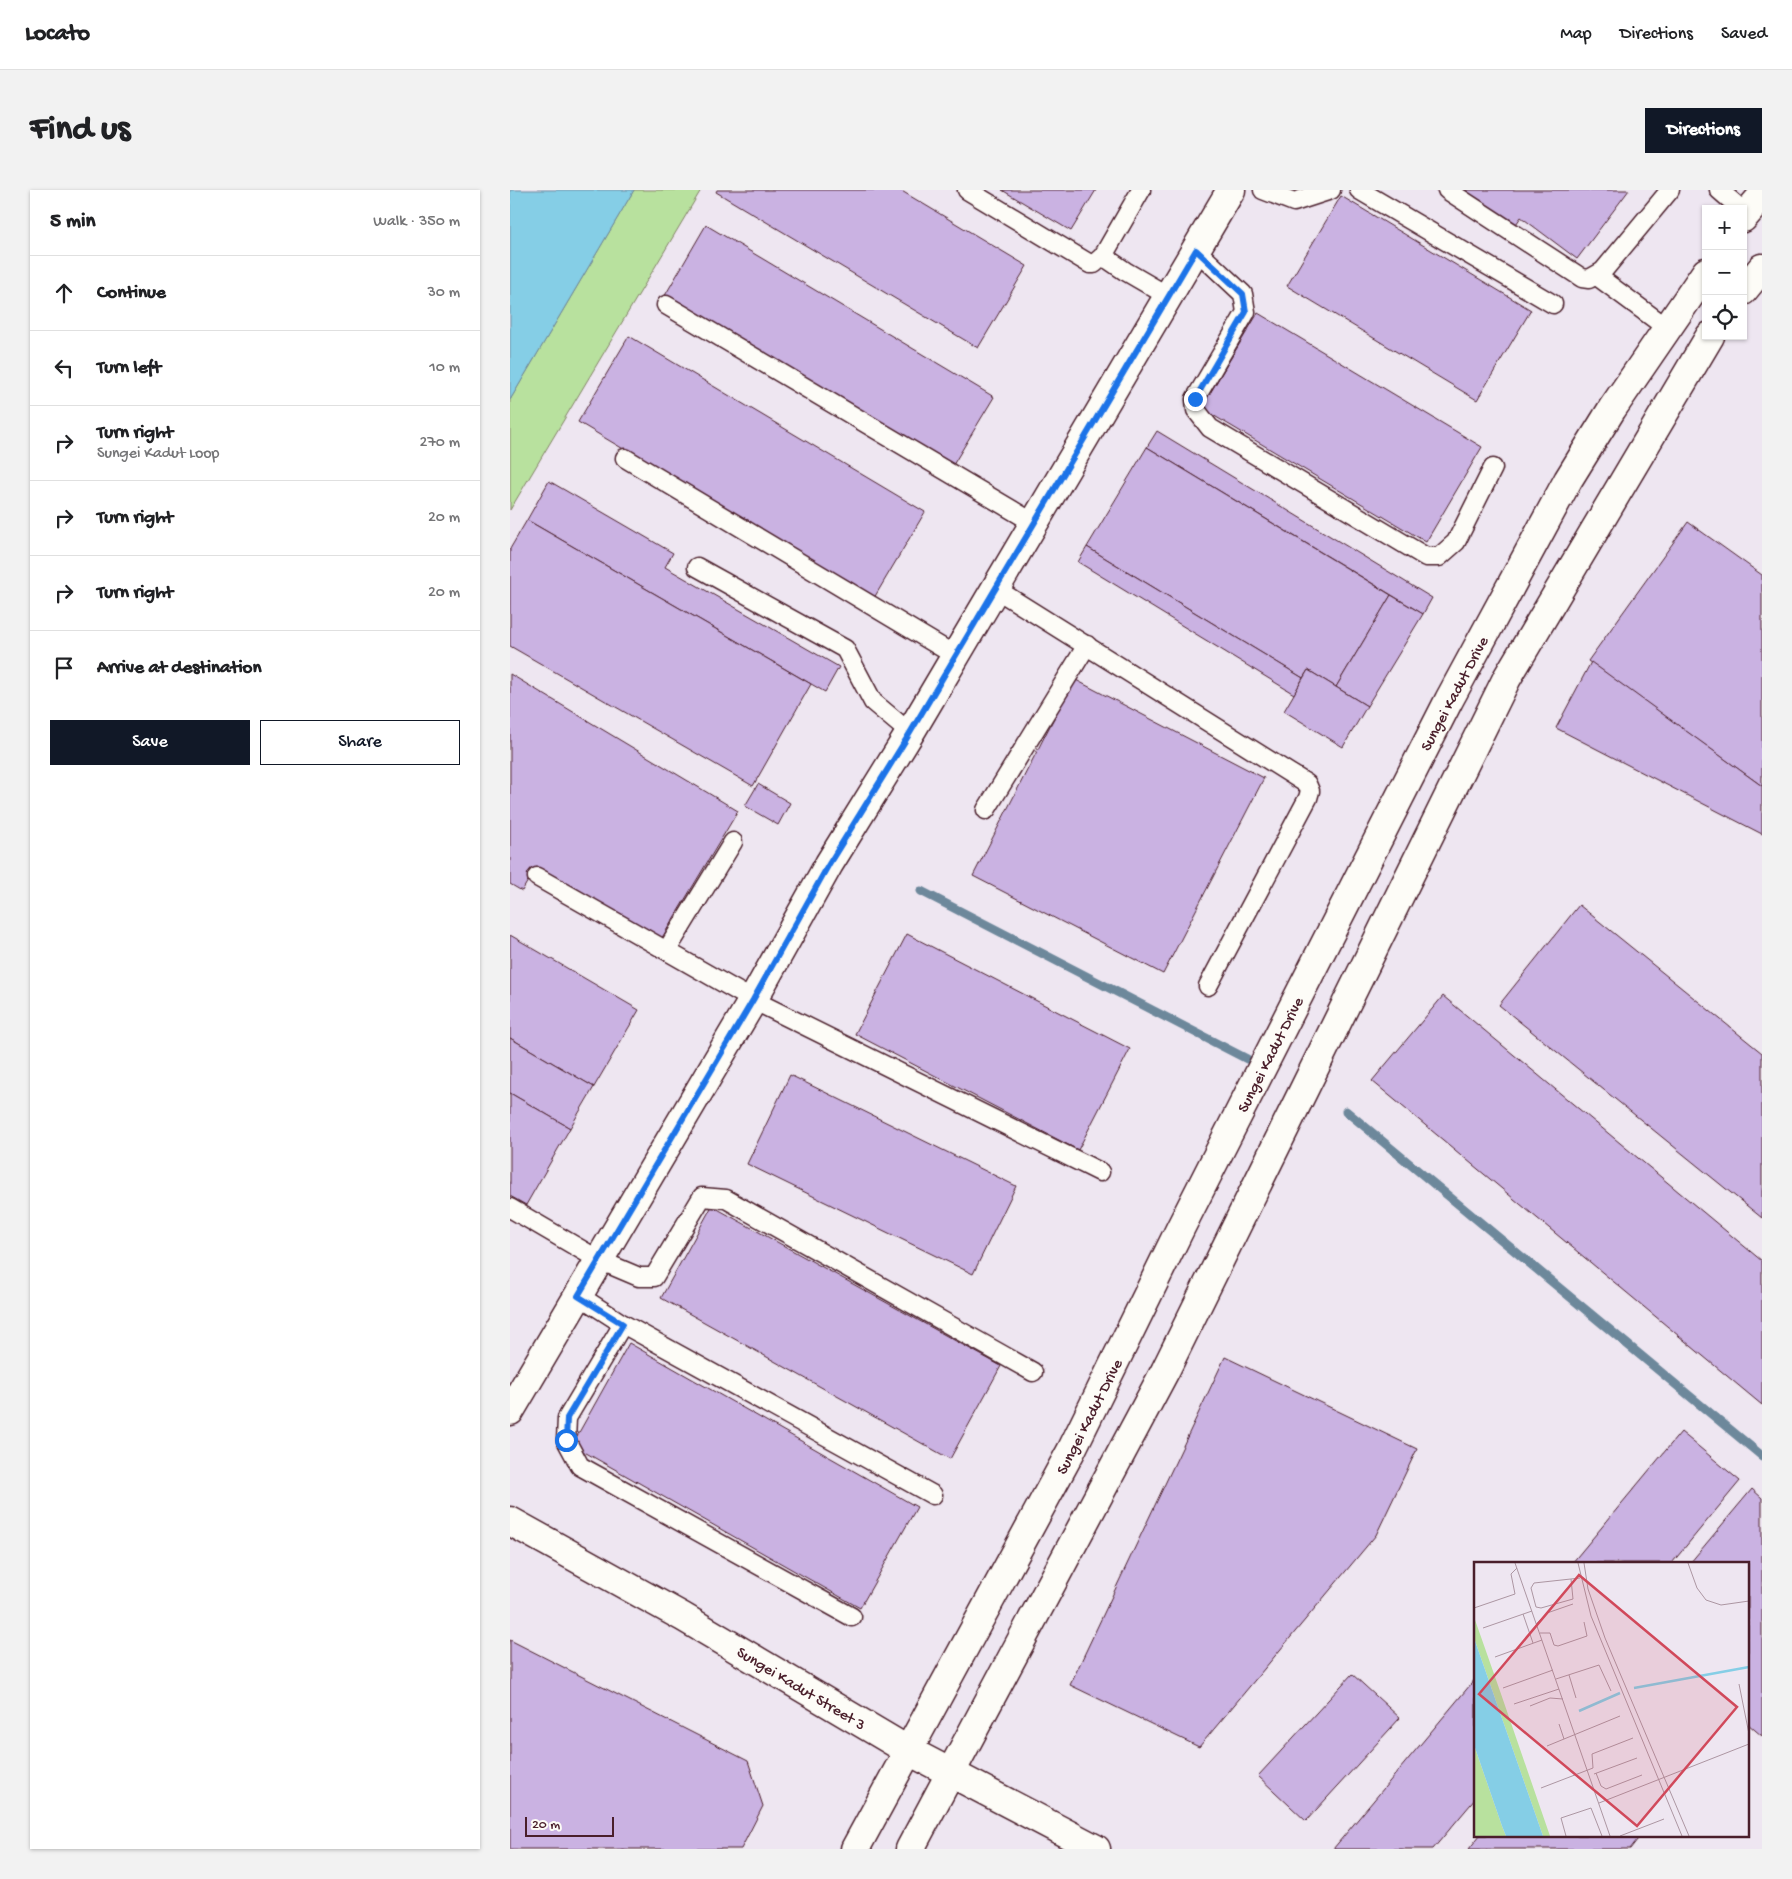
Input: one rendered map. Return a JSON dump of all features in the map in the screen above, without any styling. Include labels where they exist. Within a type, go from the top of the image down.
[{"type":"main road","points":[[510,1411],[753,1000],[829,864],[956,656],[1231,190]]},
{"type":"main road","points":[[1747,286],[1762,268]]},
{"type":"main road","name":"Sungei Kadut Drive","points":[[855,1849],[1071,1451],[1186,1219],[1449,700],[1568,480],[1612,409],[1702,278]]},
{"type":"main road","points":[[910,1849],[1165,1371],[1507,678],[1708,340]]},
{"type":"main road","name":"Sungei Kadut Street 3","points":[[510,1522],[683,1618],[909,1751],[1096,1849]]},
{"type":"lane","points":[[968,190],[1090,264],[1098,262],[1103,256],[1141,190]]},
{"type":"lane","points":[[1263,190],[1294,202],[1331,190]]},
{"type":"lane","points":[[1359,190],[1553,304]]},
{"type":"lane","points":[[1447,190],[1582,278],[1589,279],[1597,276],[1670,190]]},
{"type":"lane","points":[[1720,190],[1741,205]]},
{"type":"lane","points":[[1196,250],[1243,294],[1246,312],[1195,399],[1196,410],[1210,428],[1426,557],[1439,556],[1456,542],[1493,468]]},
{"type":"lane","points":[[1103,256],[1168,296]]},
{"type":"lane","points":[[1597,276],[1668,328]]},
{"type":"lane","points":[[666,305],[1034,523]]},
{"type":"lane","points":[[624,458],[956,656]]},
{"type":"lane","points":[[697,567],[845,649],[873,702],[910,733]]},
{"type":"lane","points":[[996,588],[1307,784],[1310,791],[1308,798],[1208,986]]},
{"type":"lane","points":[[986,810],[1087,645]]},
{"type":"lane","points":[[667,950],[733,842]]},
{"type":"lane","points":[[537,877],[753,1000],[1100,1172]]},
{"type":"lane","points":[[510,1208],[599,1260],[639,1277],[654,1277],[702,1197],[726,1199],[1033,1372]]},
{"type":"lane","points":[[578,1296],[623,1324],[933,1495]]},
{"type":"lane","points":[[623,1324],[567,1418],[566,1440],[580,1466],[852,1617]]},
{"type":"green space","points":[[634,190],[701,190],[510,510],[510,400]]},
{"type":"water","points":[[510,190],[634,190],[510,400]]},
{"type":"building","points":[[717,190],[900,190],[1027,266],[978,348],[716,192]]},
{"type":"building","points":[[1002,190],[1096,190],[1071,231]]},
{"type":"building","points":[[1459,190],[1629,190],[1577,259],[1521,217],[1512,230]]},
{"type":"building","points":[[1341,196],[1531,310],[1477,400],[1287,286]]},
{"type":"building","points":[[706,225],[994,397],[950,470],[663,299]]},
{"type":"building","points":[[1258,313],[1482,447],[1426,542],[1201,408]]},
{"type":"building","points":[[629,336],[925,512],[874,598],[578,422]]},
{"type":"building","points":[[1157,431],[1432,598],[1423,614],[1147,447]]},
{"type":"building","points":[[1147,447],[1391,595],[1336,687],[1308,670],[1303,678],[1087,547]]},
{"type":"building","points":[[549,481],[673,553],[665,567],[839,667],[825,692],[527,520]]},
{"type":"building","points":[[527,520],[811,684],[753,786],[510,646],[510,549]]},
{"type":"building","points":[[1688,522],[1762,575],[1762,786],[1588,661]]},
{"type":"building","points":[[1087,547],[1303,678],[1294,694],[1078,562]]},
{"type":"building","points":[[1391,595],[1423,614],[1367,706],[1336,687]]},
{"type":"building","points":[[1591,662],[1762,786],[1762,834],[1556,728]]},
{"type":"building","points":[[1308,670],[1367,706],[1343,747],[1284,711]]},
{"type":"building","points":[[510,674],[738,811],[660,941],[536,867],[522,891],[510,884]]},
{"type":"building","points":[[1074,679],[1264,778],[1163,974],[973,876]]},
{"type":"building","points":[[758,784],[790,803],[778,825],[745,806]]},
{"type":"building","points":[[1579,905],[1762,1053],[1762,1218],[1499,1005]]},
{"type":"building","points":[[907,934],[1130,1049],[1078,1150],[855,1034]]},
{"type":"building","points":[[510,935],[639,1010],[594,1087],[510,1038]]},
{"type":"building","points":[[1443,996],[1762,1261],[1762,1405],[1372,1081]]},
{"type":"building","points":[[510,1038],[594,1087],[570,1128],[510,1093]]},
{"type":"building","points":[[790,1075],[1016,1186],[973,1274],[747,1164]]},
{"type":"building","points":[[510,1093],[570,1128],[526,1205],[510,1196]]},
{"type":"building","points":[[712,1206],[1001,1366],[950,1459],[661,1298]]},
{"type":"building","points":[[629,1343],[917,1507],[860,1608],[572,1445]]},
{"type":"building","points":[[1225,1357],[1417,1449],[1376,1535],[1199,1747],[1070,1685]]},
{"type":"building","points":[[1681,1432],[1740,1481],[1673,1562],[1573,1562]]},
{"type":"building","points":[[1752,1489],[1762,1498],[1762,1736],[1750,1726],[1750,1562],[1691,1562]]},
{"type":"building","points":[[510,1640],[748,1761],[763,1806],[741,1849],[510,1849]]},
{"type":"building","points":[[1352,1674],[1400,1718],[1306,1821],[1258,1776]]},
{"type":"building","points":[[1474,1680],[1474,1800],[1433,1849],[1333,1849]]},
{"type":"building","points":[[1479,1836],[1640,1836],[1630,1849],[1469,1849]]},
{"type":"waterway","points":[[921,891],[1247,1059]]},
{"type":"waterway","points":[[1346,1111],[1762,1456]]},
{"type":"route","points":[[566,1440],[567,1418],[623,1324],[578,1296],[753,1000],[829,864],[910,733],[1196,250],[1243,294],[1246,312],[1195,399]]}]
